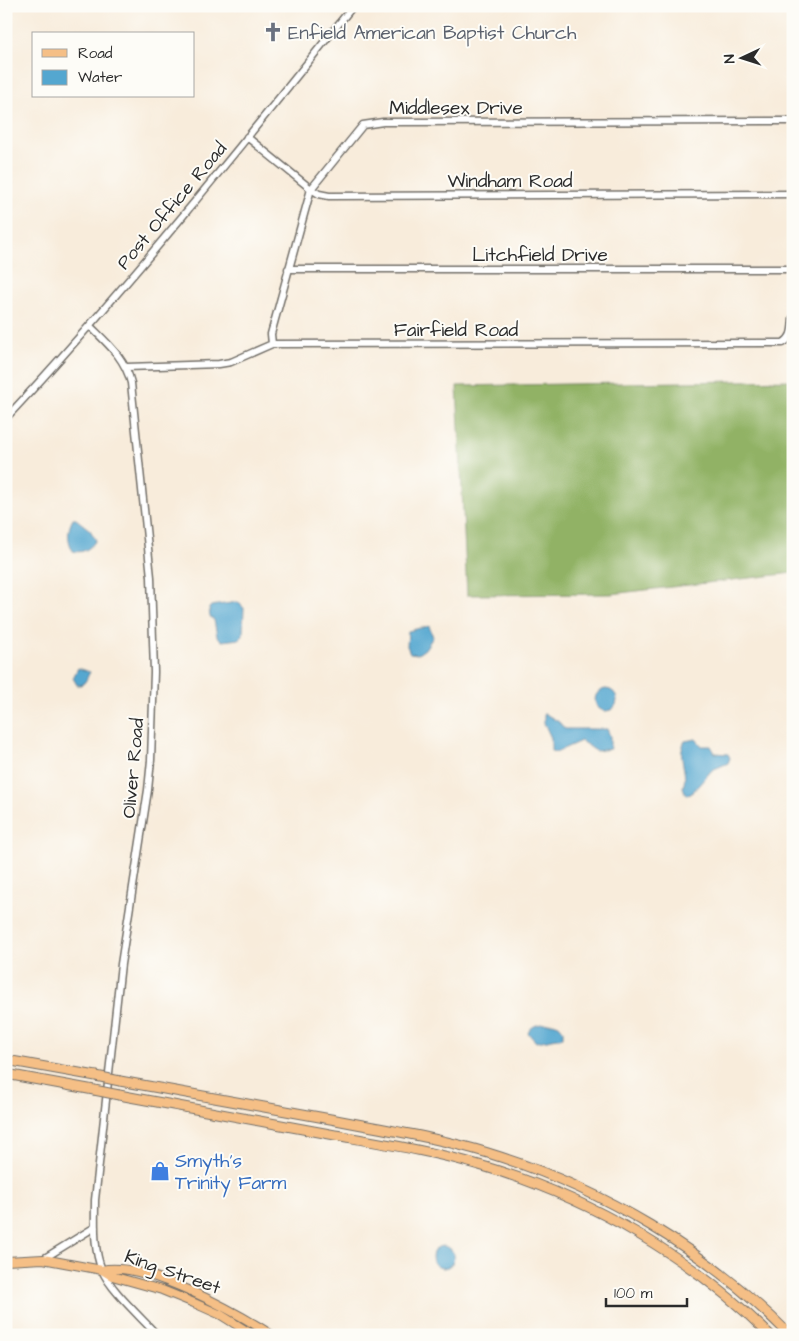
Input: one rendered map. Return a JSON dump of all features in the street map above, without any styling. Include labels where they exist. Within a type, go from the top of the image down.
[{"type":"highway","points":[[6,1060],[417,1135],[488,1153],[586,1190],[649,1224],[699,1258],[749,1296],[790,1335]]},
{"type":"highway","points":[[6,1074],[427,1152],[487,1167],[540,1186],[588,1207],[643,1237],[694,1271],[770,1335]]},
{"type":"main road","points":[[6,1261],[43,1259],[102,1270]]},
{"type":"main road","name":"King Street","points":[[102,1270],[113,1267],[197,1293],[242,1316],[272,1335]]},
{"type":"main road","name":"King Street","points":[[102,1270],[112,1276],[162,1290],[238,1324],[254,1335]]},
{"type":"main road","points":[[162,1290],[166,1282]]},
{"type":"main road","points":[[238,1324],[242,1316]]},
{"type":"street","name":"Post Office Road","points":[[6,418],[90,326],[353,6]]},
{"type":"street","name":"Middlesex Drive","points":[[272,344],[271,334],[311,189],[363,125],[370,123],[793,121]]},
{"type":"street","name":"Windham Road","points":[[247,137],[311,189],[329,196],[793,194]]},
{"type":"street","name":"Litchfield Drive","points":[[288,269],[793,269]]},
{"type":"street","name":"Fairfield Road","points":[[127,367],[219,364],[231,362],[272,344],[783,343],[789,340],[793,318]]},
{"type":"street","name":"Oliver Road","points":[[90,326],[112,348],[127,367],[133,398],[152,577],[154,672],[148,790],[121,964],[95,1200],[95,1227],[102,1270]]},
{"type":"street","points":[[43,1259],[95,1227]]},
{"type":"street","points":[[102,1270],[113,1286],[157,1335]]},
{"type":"green space","points":[[793,380],[793,573],[611,594],[467,595],[457,386]]},
{"type":"water","points":[[73,519],[76,519],[90,530],[96,540],[92,546],[83,551],[73,551],[70,543],[68,535]]},
{"type":"water","points":[[238,602],[244,608],[243,633],[239,639],[222,641],[217,636],[214,620],[210,617],[209,608],[211,606]]},
{"type":"water","points":[[429,626],[433,637],[425,649],[418,654],[410,653],[407,646],[408,631]]},
{"type":"water","points":[[78,668],[90,672],[84,683],[80,685],[77,685],[73,678]]},
{"type":"water","points":[[606,689],[614,692],[617,700],[614,708],[606,711],[598,708],[595,700],[598,692]]},
{"type":"water","points":[[544,713],[559,722],[565,729],[607,729],[610,736],[610,749],[596,751],[581,741],[556,752],[551,751],[551,738],[544,723]]},
{"type":"water","points":[[696,739],[702,746],[711,746],[715,753],[728,754],[730,758],[728,763],[712,770],[691,794],[686,795],[683,787],[685,775],[682,758],[683,747],[685,741]]},
{"type":"water","points":[[553,1023],[559,1025],[563,1030],[563,1037],[536,1042],[528,1033],[532,1027]]},
{"type":"water","points":[[439,1246],[447,1246],[454,1253],[454,1261],[447,1268],[439,1268],[432,1261],[432,1253]]},
{"type":"place","name":"Enfield American Baptist Church","points":[[273,32]]},
{"type":"place","name":"Smyth's Trinity Farm","points":[[160,1171]]}]
